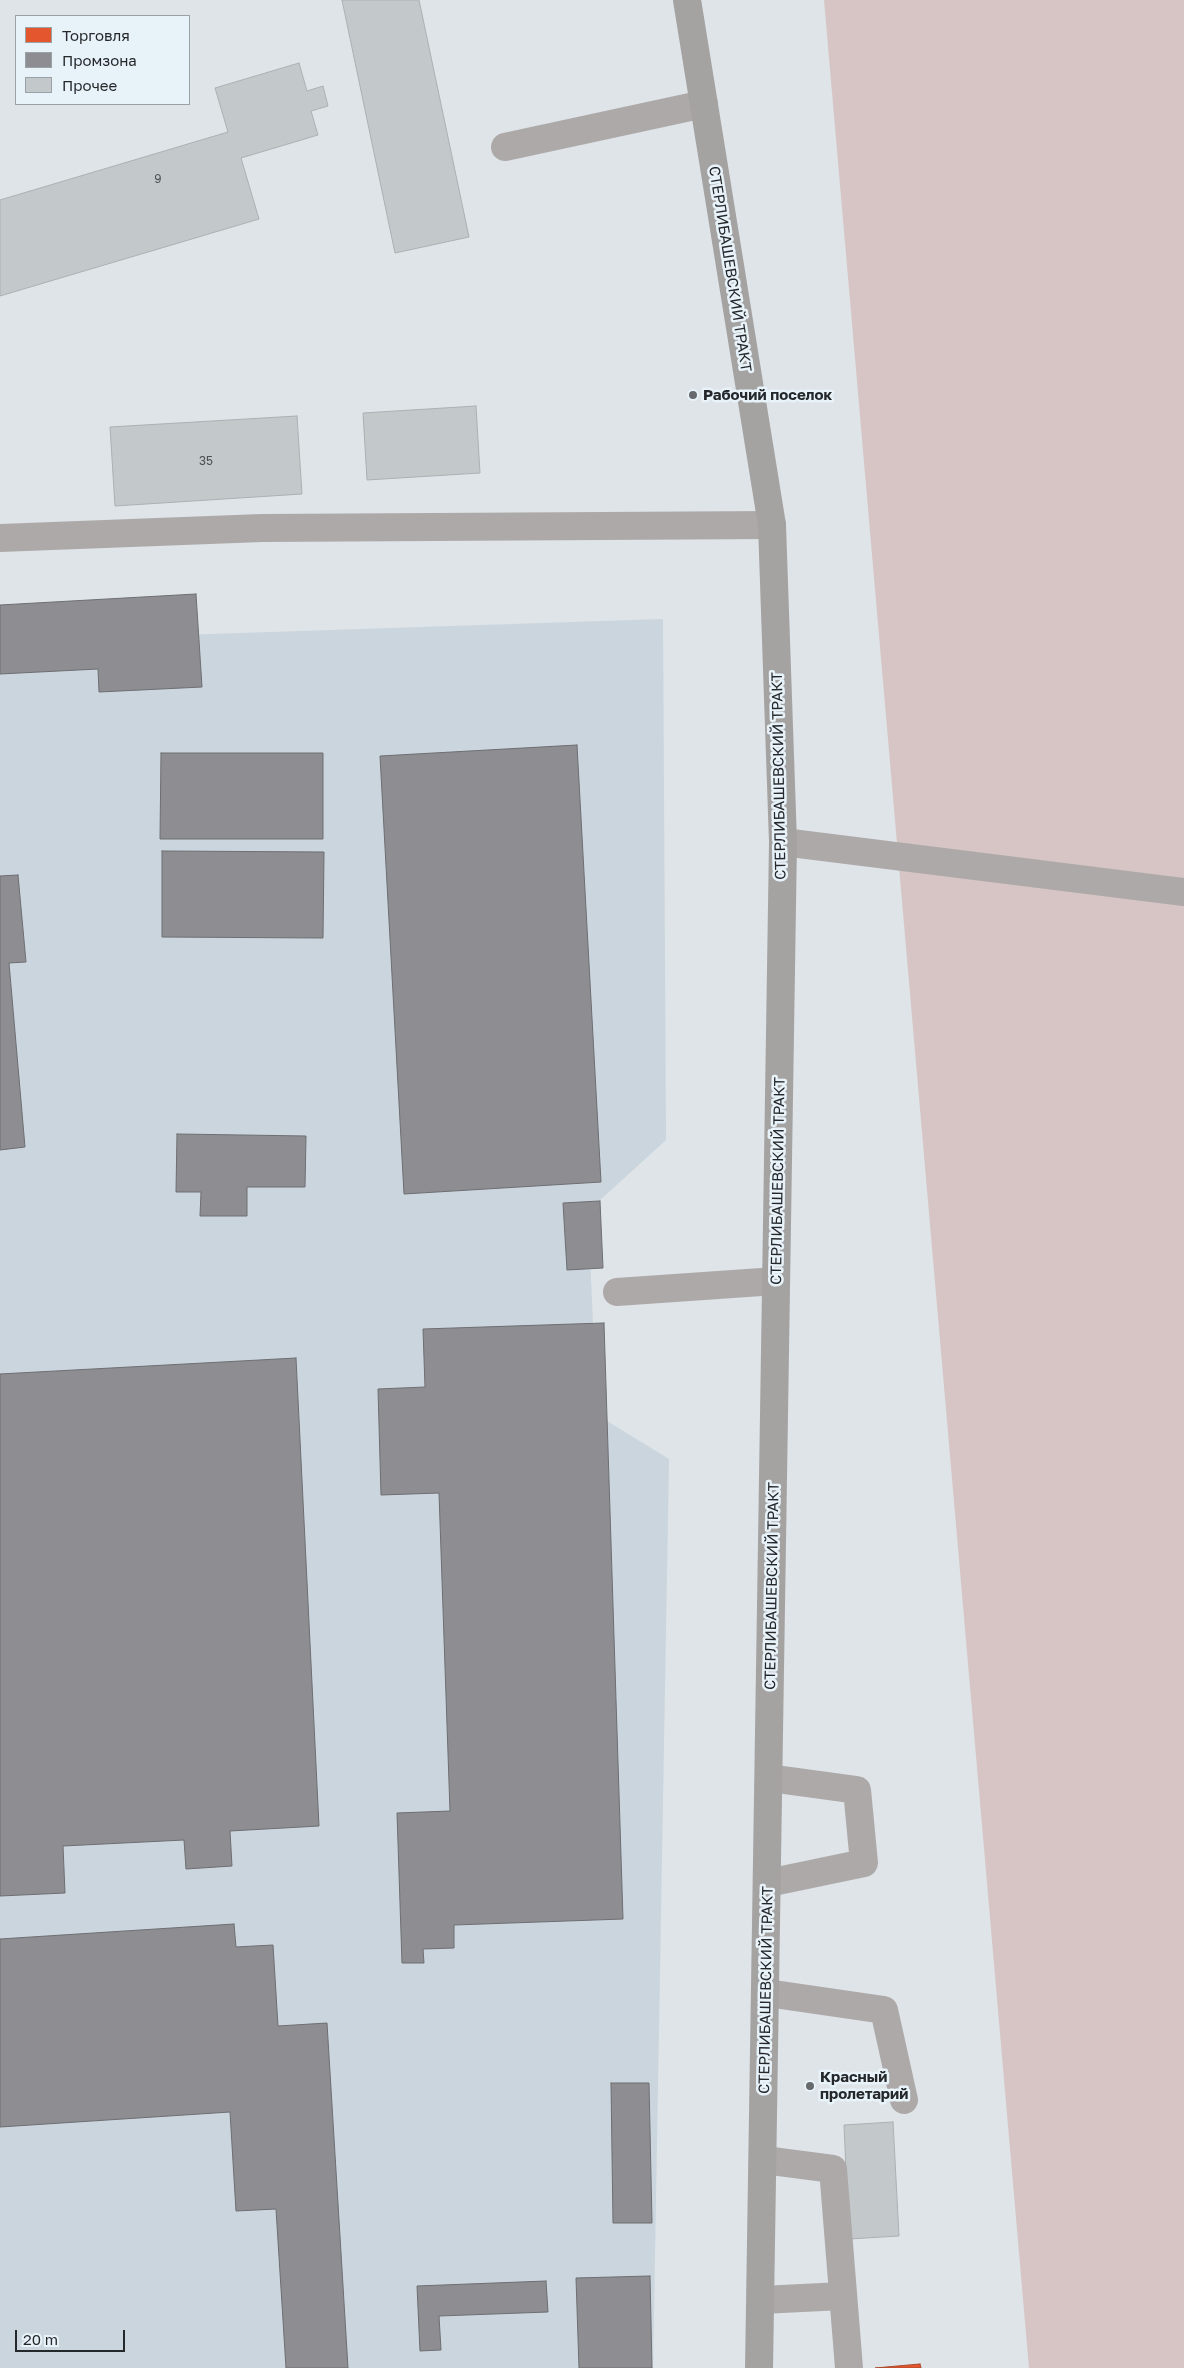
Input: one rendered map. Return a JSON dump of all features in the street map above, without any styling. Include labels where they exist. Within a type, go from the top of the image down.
[{"type":"main road","name":"СТЕРЛИБАШЕВСКИЙ ТРАКТ","points":[[687,0],[772,525],[783,842],[767,1993],[759,2368]]},
{"type":"street","points":[[505,147],[704,104]]},
{"type":"street","points":[[0,538],[262,528],[772,525]]},
{"type":"street","points":[[783,842],[1184,892]]},
{"type":"street","points":[[617,1292],[776,1281]]},
{"type":"street","points":[[768,1883],[864,1863],[857,1790],[769,1778]]},
{"type":"street","points":[[767,1993],[884,2010],[904,2100]]},
{"type":"street","points":[[764,2160],[833,2169],[849,2368]]},
{"type":"street","points":[[761,2300],[843,2296]]},
{"type":"shaded area","points":[[824,0],[1184,0],[1184,2368],[1029,2368]]},
{"type":"shaded area","points":[[663,619],[666,1140],[588,1211],[597,1415],[669,1459],[653,2368],[0,2368],[0,641]]},
{"type":"building: Торговля","points":[[920,2364],[921,2368],[875,2368]]},
{"type":"building: Промзона","points":[[196,594],[202,687],[99,692],[98,669],[0,674],[0,605]]},
{"type":"building: Промзона","points":[[577,745],[601,1182],[404,1194],[380,756]]},
{"type":"building: Промзона","points":[[161,753],[323,753],[323,839],[160,839]]},
{"type":"building: Промзона","points":[[162,851],[324,852],[323,938],[162,937]]},
{"type":"building: Промзона","points":[[18,875],[26,962],[9,963],[25,1147],[0,1150],[0,876]]},
{"type":"building: Промзона","points":[[177,1134],[306,1136],[305,1187],[247,1187],[247,1216],[200,1216],[201,1192],[176,1192]]},
{"type":"building: Промзона","points":[[600,1201],[603,1268],[567,1270],[563,1203]]},
{"type":"building: Промзона","points":[[604,1323],[623,1919],[454,1925],[454,1948],[423,1949],[424,1963],[402,1963],[397,1813],[450,1811],[439,1493],[381,1495],[378,1389],[425,1387],[423,1329]]},
{"type":"building: Промзона","points":[[296,1358],[319,1826],[230,1831],[232,1866],[186,1869],[184,1840],[63,1846],[65,1893],[0,1896],[0,1374]]},
{"type":"building: Промзона","points":[[234,1924],[236,1947],[273,1945],[278,2026],[327,2023],[348,2368],[286,2368],[276,2209],[236,2211],[230,2112],[0,2127],[0,1939]]},
{"type":"building: Промзона","points":[[611,2083],[649,2083],[652,2223],[613,2223]]},
{"type":"building: Промзона","points":[[650,2276],[652,2368],[579,2368],[576,2278]]},
{"type":"building: Промзона","points":[[546,2281],[548,2312],[439,2316],[441,2350],[420,2351],[417,2286]]},
{"type":"building: Прочее","points":[[342,0],[419,0],[469,237],[395,253]]},
{"type":"building: Прочее","points":[[299,63],[307,91],[323,86],[328,106],[311,111],[318,135],[241,158],[259,219],[0,296],[0,200],[228,132],[215,88]]},
{"type":"building: Прочее","points":[[476,406],[480,473],[367,480],[363,413]]},
{"type":"building: Прочее","points":[[297,416],[302,494],[115,506],[110,427]]},
{"type":"building: Прочее","points":[[893,2122],[899,2236],[849,2239],[844,2125]]},
{"type":"place","name":"Рабочий поселок","points":[[693,395]]},
{"type":"place","name":"Красный пролетарий","points":[[810,2086]]}]
